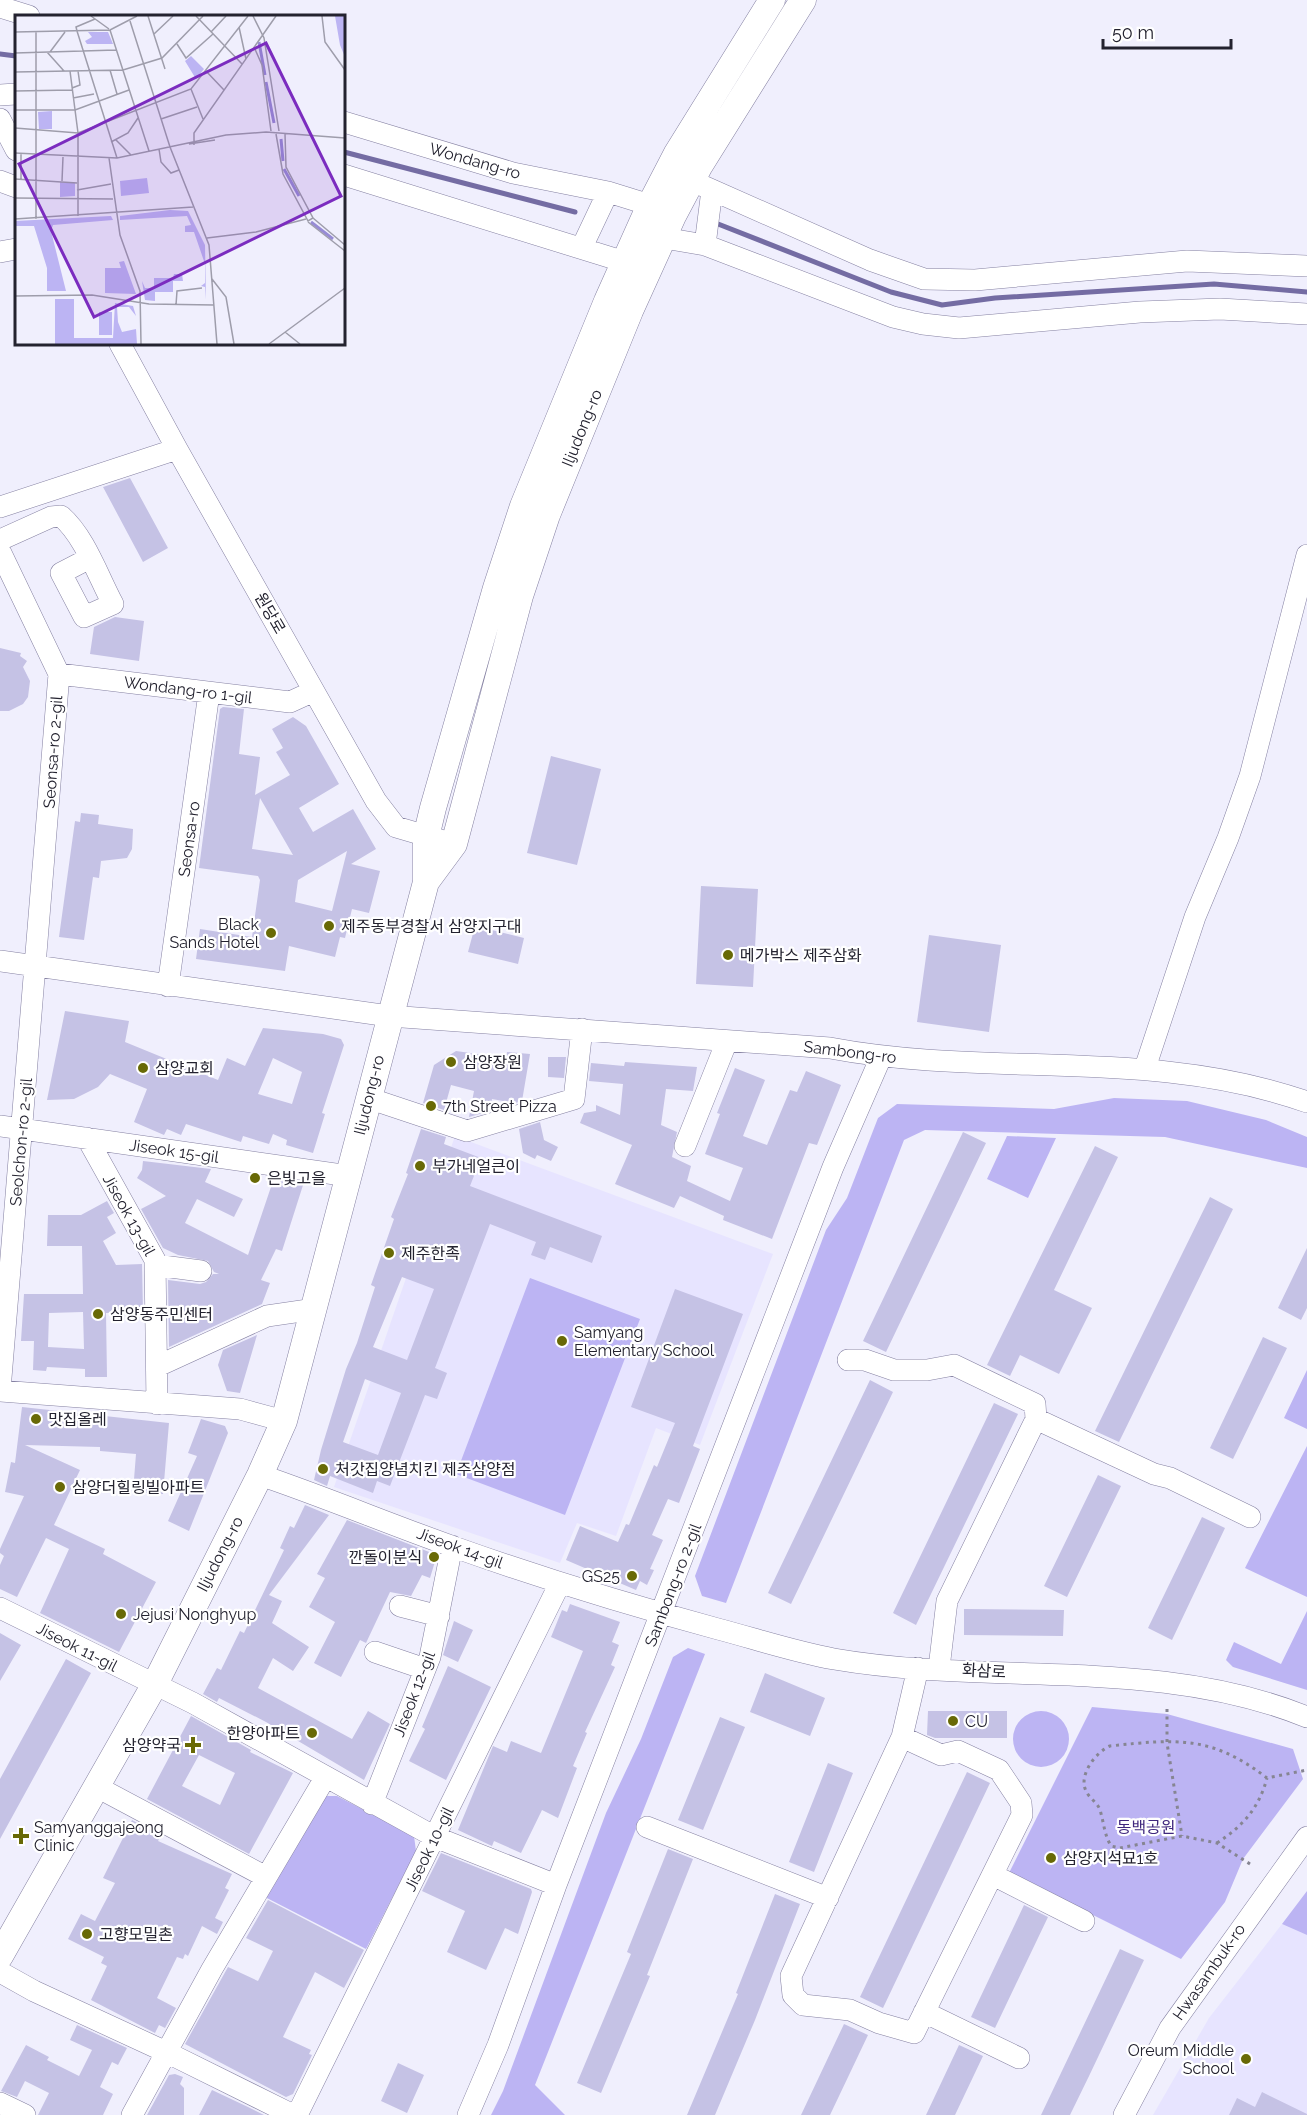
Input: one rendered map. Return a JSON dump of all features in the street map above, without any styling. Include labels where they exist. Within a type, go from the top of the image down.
[{"type":"main road","name":"Iljudong-ro","points":[[0,1956],[156,1684],[260,1475],[284,1421],[426,882],[426,837],[496,588],[523,506],[625,261],[651,206],[699,115],[772,0]]},
{"type":"main road","name":"Iljudong-ro","points":[[426,882],[454,844],[520,596],[547,514],[664,238],[702,186],[721,128],[803,0]]},
{"type":"street","points":[[0,7],[26,15]]},
{"type":"street","points":[[0,95],[15,94]]},
{"type":"street","points":[[0,119],[15,148]]},
{"type":"street","name":"Wondang-ro","points":[[345,122],[513,174],[608,192],[651,206]]},
{"type":"street","points":[[345,175],[625,261]]},
{"type":"street","points":[[0,181],[15,187]]},
{"type":"street","points":[[705,244],[702,186],[870,260],[924,279],[975,280],[1187,261],[1307,266]]},
{"type":"street","points":[[582,247],[608,192]]},
{"type":"street","points":[[664,238],[705,244],[893,316],[923,324],[959,328],[1140,312],[1220,309],[1307,314]]},
{"type":"street","points":[[0,252],[15,249]]},
{"type":"street","name":"원당로","points":[[121,345],[376,801],[396,827],[454,844]]},
{"type":"street","points":[[0,507],[177,449]]},
{"type":"street","points":[[0,540],[51,517],[61,516],[90,558]]},
{"type":"street","name":"Seonsa-ro 2-gil","points":[[0,551],[59,674],[36,967]]},
{"type":"street","points":[[1145,1068],[1195,916],[1228,838],[1250,776],[1307,555]]},
{"type":"street","name":"Wondang-ro 1-gil","points":[[59,674],[290,702],[314,692]]},
{"type":"street","name":"Seonsa-ro","points":[[168,986],[210,693]]},
{"type":"street","points":[[0,961],[389,1016]]},
{"type":"street","name":"Seolchon-ro 2-gil","points":[[0,1390],[36,967]]},
{"type":"street","name":"Sambong-ro","points":[[389,1016],[830,1048],[881,1057],[1145,1068],[1245,1084],[1307,1102]]},
{"type":"street","points":[[369,1098],[467,1131],[574,1099],[582,1029]]},
{"type":"street","points":[[685,1146],[727,1041]]},
{"type":"street","name":"Sambong-ro 2-gil","points":[[468,2115],[498,2045],[556,1885],[833,1167],[881,1057]]},
{"type":"street","name":"Jiseok 15-gil","points":[[0,1126],[349,1176]]},
{"type":"street","name":"Jiseok 13-gil","points":[[87,1138],[155,1260],[157,1404]]},
{"type":"street","points":[[155,1265],[201,1271]]},
{"type":"street","points":[[158,1366],[267,1316],[315,1309]]},
{"type":"street","points":[[848,1360],[865,1360],[894,1370],[927,1370],[954,1365],[1035,1404],[1036,1419],[947,1601],[928,1668],[902,1737],[791,1976],[793,1995],[803,2005],[850,2010],[879,2023],[914,2033],[1022,1815],[1021,1803],[999,1770],[958,1751],[941,1755],[902,1737]]},
{"type":"street","points":[[0,1390],[240,1409],[284,1421]]},
{"type":"street","points":[[1036,1419],[1154,1474],[1170,1478],[1250,1517]]},
{"type":"street","name":"Jiseok 14-gil","points":[[260,1475],[452,1546],[560,1583],[662,1614]]},
{"type":"street","name":"Jiseok 12-gil","points":[[372,1804],[425,1669],[452,1546]]},
{"type":"street","name":"Jiseok 10-gil","points":[[297,2115],[560,1583]]},
{"type":"street","points":[[400,1606],[438,1616]]},
{"type":"street","name":"Jiseok 11-gil","points":[[0,1608],[156,1684]]},
{"type":"street","name":"화삼로","points":[[662,1614],[834,1659],[928,1668],[1094,1676],[1200,1688],[1286,1708],[1307,1717]]},
{"type":"street","points":[[375,1652],[425,1669]]},
{"type":"street","points":[[156,1684],[435,1837],[556,1885]]},
{"type":"street","points":[[132,2115],[266,1876],[325,1778]]},
{"type":"street","points":[[97,1787],[266,1876]]},
{"type":"street","points":[[647,1827],[828,1898]]},
{"type":"street","name":"Hwasambuk-ro","points":[[1124,2115],[1170,2028],[1307,1837]]},
{"type":"street","points":[[993,1875],[1084,1922]]},
{"type":"street","points":[[0,1972],[34,1991],[166,2052],[292,2115]]},
{"type":"street","points":[[924,2012],[1018,2058]]},
{"type":"street","points":[[0,2103],[25,2115]]},
{"type":"path","points":[[1167,1709],[1167,1743],[1182,1836]]},
{"type":"path","points":[[1250,1864],[1217,1843],[1182,1836],[1120,1848],[1111,1846],[1104,1835],[1099,1808],[1085,1791],[1084,1777],[1103,1749],[1125,1744],[1200,1743],[1221,1748],[1267,1778],[1307,1770]]},
{"type":"path","points":[[1217,1843],[1236,1831],[1252,1814],[1262,1796],[1267,1778]]},
{"type":"shaded area","name":"Samyang Elementary School","points":[[455,1136],[773,1254],[700,1445],[656,1428],[616,1536],[577,1523],[560,1563],[334,1487]]},
{"type":"shaded area","name":"Oreum Middle School","points":[[1282,1924],[1307,1935],[1307,2115],[1153,2115],[1209,2018]]},
{"type":"green space","points":[[1114,1098],[1187,1101],[1266,1120],[1307,1137],[1307,1168],[1165,1137],[925,1130],[904,1140],[726,1603],[702,1596],[695,1576],[826,1230],[847,1198],[878,1118],[897,1104],[1054,1109]]},
{"type":"green space","points":[[1007,1136],[1056,1138],[1028,1198],[987,1179]]},
{"type":"green space","points":[[530,1278],[640,1319],[565,1515],[456,1474]]},
{"type":"green space","points":[[1307,1370],[1307,1429],[1284,1418]]},
{"type":"green space","points":[[1307,1446],[1307,1597],[1245,1568]]},
{"type":"green space","points":[[1307,1611],[1307,1690],[1233,1667],[1226,1660],[1234,1642],[1281,1664]]},
{"type":"green space","points":[[688,1648],[705,1654],[535,2085],[565,2115],[491,2115],[503,2091],[606,1813],[641,1739],[673,1657]]},
{"type":"green space","name":"동백공원","points":[[1092,1707],[1167,1714],[1293,1749],[1303,1779],[1243,1859],[1225,1902],[1181,1959],[1009,1873]]},
{"type":"green space","points":[[1041,1711],[1052,1713],[1061,1719],[1067,1728],[1069,1739],[1067,1750],[1061,1759],[1052,1765],[1041,1767],[1030,1765],[1021,1759],[1015,1750],[1013,1739],[1015,1728],[1021,1719],[1030,1713]]},
{"type":"green space","points":[[321,1796],[337,1796],[414,1836],[416,1851],[366,1949],[263,1896]]},
{"type":"green space","points":[[1307,1891],[1307,1935],[1282,1924]]},
{"type":"building","points":[[130,478],[168,548],[143,562],[103,487]]},
{"type":"building","points":[[115,617],[144,621],[139,661],[90,654],[94,627]]},
{"type":"building","points":[[0,648],[21,653],[20,656],[27,661],[23,667],[30,681],[28,697],[23,704],[9,711],[0,711]]},
{"type":"building","points":[[223,707],[244,709],[239,754],[260,757],[255,795],[290,775],[276,752],[283,748],[272,729],[293,717],[306,726],[339,784],[299,808],[313,832],[353,809],[376,849],[351,864],[380,871],[369,913],[352,909],[345,938],[340,937],[335,957],[289,946],[285,971],[196,959],[200,929],[252,937],[260,880],[258,876],[199,868],[220,709]],"holes":[[[260,798],[293,855],[252,849]],[[347,851],[332,911],[295,902],[298,880]]]},
{"type":"building","points":[[551,756],[601,769],[577,865],[527,853]]},
{"type":"building","points":[[81,813],[99,815],[98,824],[133,829],[132,849],[127,858],[101,861],[99,878],[93,877],[84,940],[59,937],[75,821],[80,822]]},
{"type":"building","points":[[701,886],[758,889],[753,987],[696,984]]},
{"type":"building","points":[[475,926],[524,938],[518,964],[468,952]]},
{"type":"building","points":[[929,935],[1001,945],[989,1032],[917,1022]]},
{"type":"building","points":[[65,1011],[129,1021],[125,1042],[218,1080],[227,1058],[245,1066],[263,1028],[323,1034],[341,1039],[344,1045],[322,1113],[325,1114],[313,1153],[286,1145],[287,1140],[273,1134],[269,1144],[243,1136],[241,1142],[186,1124],[181,1135],[167,1129],[164,1135],[134,1122],[147,1089],[110,1074],[98,1087],[74,1099],[47,1100]],"holes":[[[273,1058],[302,1072],[292,1104],[258,1094]]]},
{"type":"building","points":[[456,1051],[506,1058],[507,1052],[530,1054],[522,1101],[515,1103],[492,1099],[490,1111],[469,1117],[474,1091],[451,1085],[444,1110],[423,1103],[434,1065]]},
{"type":"building","points":[[548,1057],[566,1057],[564,1078],[548,1077]]},
{"type":"building","points":[[625,1062],[697,1067],[693,1091],[666,1089],[661,1125],[677,1132],[672,1157],[691,1166],[687,1181],[730,1201],[743,1168],[705,1154],[720,1114],[717,1113],[735,1068],[765,1080],[743,1136],[767,1145],[790,1090],[797,1092],[806,1071],[841,1085],[817,1145],[809,1143],[772,1239],[723,1220],[724,1216],[680,1196],[674,1208],[615,1184],[632,1145],[580,1123],[584,1113],[596,1111],[596,1105],[620,1115],[623,1084],[589,1081],[591,1063],[624,1066]]},
{"type":"building","points":[[540,1122],[544,1140],[558,1147],[551,1161],[537,1155],[535,1159],[523,1153],[519,1129]]},
{"type":"building","points":[[421,1129],[446,1137],[444,1144],[481,1158],[470,1186],[602,1236],[592,1263],[550,1247],[545,1260],[531,1255],[536,1242],[490,1224],[435,1368],[447,1373],[437,1399],[425,1395],[390,1486],[377,1481],[373,1493],[330,1476],[327,1486],[314,1480],[321,1450],[375,1287],[371,1285],[394,1219],[391,1217],[408,1174],[406,1173]],"holes":[[[402,1277],[434,1289],[407,1360],[373,1347]],[[365,1379],[401,1393],[378,1455],[343,1442]]]},
{"type":"building","points":[[963,1132],[986,1143],[886,1352],[863,1341]]},
{"type":"building","points":[[1095,1146],[1118,1157],[1054,1290],[1092,1308],[1059,1374],[1020,1355],[1010,1376],[987,1365]]},
{"type":"building","points":[[143,1161],[211,1169],[205,1182],[243,1199],[234,1217],[197,1199],[185,1223],[248,1255],[274,1178],[304,1182],[282,1251],[276,1249],[261,1280],[270,1283],[262,1304],[169,1347],[168,1280],[200,1284],[206,1282],[213,1274],[219,1274],[214,1272],[208,1261],[178,1255],[163,1248],[141,1209],[166,1196],[137,1178],[142,1170]]},
{"type":"building","points":[[1210,1197],[1233,1209],[1119,1442],[1095,1431]]},
{"type":"building","points":[[107,1201],[114,1213],[107,1217],[116,1233],[103,1241],[116,1265],[142,1264],[143,1312],[106,1313],[107,1377],[85,1377],[85,1369],[47,1367],[46,1371],[33,1370],[34,1341],[21,1341],[24,1294],[83,1294],[82,1246],[47,1246],[48,1215],[81,1215]],"holes":[[[83,1312],[84,1349],[48,1347],[49,1313]]]},
{"type":"building","points":[[1307,1248],[1307,1308],[1301,1320],[1278,1308]]},
{"type":"building","points":[[675,1289],[743,1314],[693,1446],[700,1449],[679,1503],[668,1499],[652,1535],[663,1540],[650,1569],[654,1570],[647,1585],[640,1581],[636,1590],[566,1560],[580,1526],[618,1542],[626,1524],[629,1525],[654,1465],[657,1467],[675,1423],[631,1407]]},
{"type":"building","points":[[257,1335],[240,1393],[227,1391],[218,1365],[223,1350]]},
{"type":"building","points":[[1263,1337],[1287,1348],[1233,1459],[1210,1448]]},
{"type":"building","points":[[870,1380],[893,1392],[791,1604],[768,1593]]},
{"type":"building","points":[[994,1403],[1018,1414],[916,1625],[893,1613]]},
{"type":"building","points":[[22,1407],[169,1423],[163,1494],[133,1492],[136,1454],[100,1451],[100,1447],[25,1445],[80,1470],[54,1525],[105,1549],[103,1554],[156,1582],[119,1652],[40,1613],[69,1549],[46,1538],[17,1597],[0,1589],[0,1565],[4,1556],[0,1553],[0,1549],[24,1496],[5,1492],[11,1462],[15,1463]]},
{"type":"building","points":[[201,1419],[225,1426],[228,1433],[189,1531],[168,1521],[197,1456],[188,1453]]},
{"type":"building","points":[[1098,1475],[1121,1486],[1067,1597],[1044,1586]]},
{"type":"building","points":[[305,1505],[329,1515],[269,1595],[282,1601],[272,1623],[309,1647],[293,1671],[273,1658],[258,1688],[352,1739],[368,1711],[390,1724],[364,1780],[266,1722],[219,1698],[217,1702],[203,1694],[217,1668],[221,1670],[240,1631],[244,1633],[284,1550],[280,1548],[290,1526],[294,1528]]},
{"type":"building","points":[[1202,1517],[1225,1528],[1172,1640],[1148,1628]]},
{"type":"building","points":[[347,1520],[437,1555],[430,1578],[422,1575],[411,1596],[390,1592],[366,1643],[360,1640],[341,1677],[314,1663],[335,1622],[309,1607],[325,1578],[317,1574]]},
{"type":"building","points":[[570,1604],[620,1622],[612,1642],[619,1645],[611,1665],[615,1667],[585,1732],[587,1733],[573,1766],[577,1768],[558,1818],[542,1810],[521,1853],[494,1841],[492,1846],[458,1830],[493,1746],[507,1752],[511,1741],[541,1753],[583,1651],[551,1637],[562,1610],[567,1612]]},
{"type":"building","points":[[964,1609],[1064,1610],[1063,1636],[964,1635]]},
{"type":"building","points":[[454,1621],[473,1630],[458,1662],[443,1655]]},
{"type":"building","points":[[0,1633],[21,1645],[0,1681]]},
{"type":"building","points":[[66,1659],[91,1673],[0,1839],[0,1779]]},
{"type":"building","points":[[448,1666],[491,1687],[446,1780],[409,1761],[425,1729],[422,1727]]},
{"type":"building","points":[[765,1673],[825,1698],[810,1736],[750,1712]]},
{"type":"building","points":[[928,1711],[1007,1711],[1007,1738],[935,1738],[927,1735]]},
{"type":"building","points":[[191,1716],[251,1750],[250,1752],[293,1773],[249,1854],[147,1799]],"holes":[[[199,1755],[235,1773],[220,1805],[182,1786]]]},
{"type":"building","points":[[720,1717],[745,1727],[703,1830],[678,1820]]},
{"type":"building","points":[[828,1763],[853,1773],[814,1872],[789,1862]]},
{"type":"building","points":[[967,1772],[990,1783],[883,2008],[860,1997]]},
{"type":"building","points":[[132,1820],[161,1836],[158,1841],[232,1874],[225,1888],[229,1890],[215,1918],[223,1922],[217,1934],[202,1926],[188,1956],[185,1954],[183,1959],[177,1957],[157,1998],[176,2008],[165,2028],[159,2025],[155,2033],[91,2000],[107,1966],[101,1963],[104,1957],[68,1939],[81,1914],[95,1921],[115,1883],[103,1878]]},
{"type":"building","points":[[668,1849],[693,1859],[647,1975],[650,1976],[601,2093],[577,2083],[631,1954],[627,1952]]},
{"type":"building","points":[[441,1853],[531,1889],[518,1934],[505,1928],[486,1970],[447,1952],[465,1911],[422,1891]]},
{"type":"building","points":[[775,1894],[800,1904],[755,2020],[715,2115],[687,2115],[738,1994],[736,1993]]},
{"type":"building","points":[[268,1900],[364,1950],[344,1988],[315,1972],[283,2037],[311,2050],[309,2054],[312,2055],[293,2094],[286,2097],[185,2044],[228,1967],[258,1981],[273,1951],[246,1938]]},
{"type":"building","points":[[1024,1905],[1048,1917],[995,2028],[971,2017]]},
{"type":"building","points":[[1120,1949],[1144,1960],[1090,2074],[1070,2115],[1041,2115]]},
{"type":"building","points":[[844,2024],[868,2035],[830,2115],[801,2115]]},
{"type":"building","points":[[77,2025],[127,2048],[118,2065],[112,2062],[100,2087],[113,2094],[103,2115],[38,2115],[49,2093],[25,2081],[17,2097],[1,2091],[26,2045],[49,2057],[47,2060],[79,2076],[92,2050],[70,2040]]},
{"type":"building","points":[[959,2045],[983,2056],[955,2115],[926,2115]]},
{"type":"building","points":[[398,2063],[424,2075],[407,2113],[381,2101]]},
{"type":"building","points":[[175,2074],[183,2077],[180,2084],[184,2088],[184,2115],[147,2115],[169,2075]]},
{"type":"building","points":[[212,2090],[248,2107],[264,2115],[199,2115]]},
{"type":"building","points":[[1262,2092],[1307,2115],[1229,2115],[1237,2098],[1255,2107]]},
{"type":"waterway","points":[[0,54],[15,56]]},
{"type":"waterway","points":[[345,152],[575,212]]},
{"type":"waterway","points":[[713,222],[891,292],[942,305],[995,298],[1214,284],[1307,292]]},
{"type":"place","name":"제주동부경찰서 삼양지구대","points":[[329,926]]},
{"type":"place","name":"Black Sands Hotel","points":[[271,933]]},
{"type":"place","name":"메가박스 제주삼화","points":[[728,955]]},
{"type":"place","name":"삼양장원","points":[[451,1062]]},
{"type":"place","name":"삼양교회","points":[[143,1068]]},
{"type":"place","name":"7th Street Pizza","points":[[431,1106]]},
{"type":"place","name":"부가네얼큰이","points":[[420,1166]]},
{"type":"place","name":"은빛고을","points":[[255,1178]]},
{"type":"place","name":"제주한족","points":[[389,1253]]},
{"type":"place","name":"삼양동주민센터","points":[[98,1314]]},
{"type":"place","name":"Samyang Elementary School","points":[[562,1341]]},
{"type":"place","name":"맛집올레","points":[[36,1419]]},
{"type":"place","name":"처갓집양념치킨 제주삼양점","points":[[323,1469]]},
{"type":"place","name":"삼양더힐링빌아파트","points":[[60,1487]]},
{"type":"place","name":"깐돌이분식","points":[[434,1557]]},
{"type":"place","name":"GS25","points":[[632,1576]]},
{"type":"place","name":"Jejusi Nonghyup","points":[[121,1614]]},
{"type":"place","name":"CU","points":[[953,1721]]},
{"type":"place","name":"한양아파트","points":[[312,1733]]},
{"type":"place","name":"삼양약국","points":[[193,1745]]},
{"type":"place","name":"Samyanggajeong Clinic","points":[[21,1836]]},
{"type":"place","name":"삼양지석묘1호","points":[[1051,1858]]},
{"type":"place","name":"고향모밀촌","points":[[87,1934]]},
{"type":"place","name":"Oreum Middle School","points":[[1246,2059]]}]
